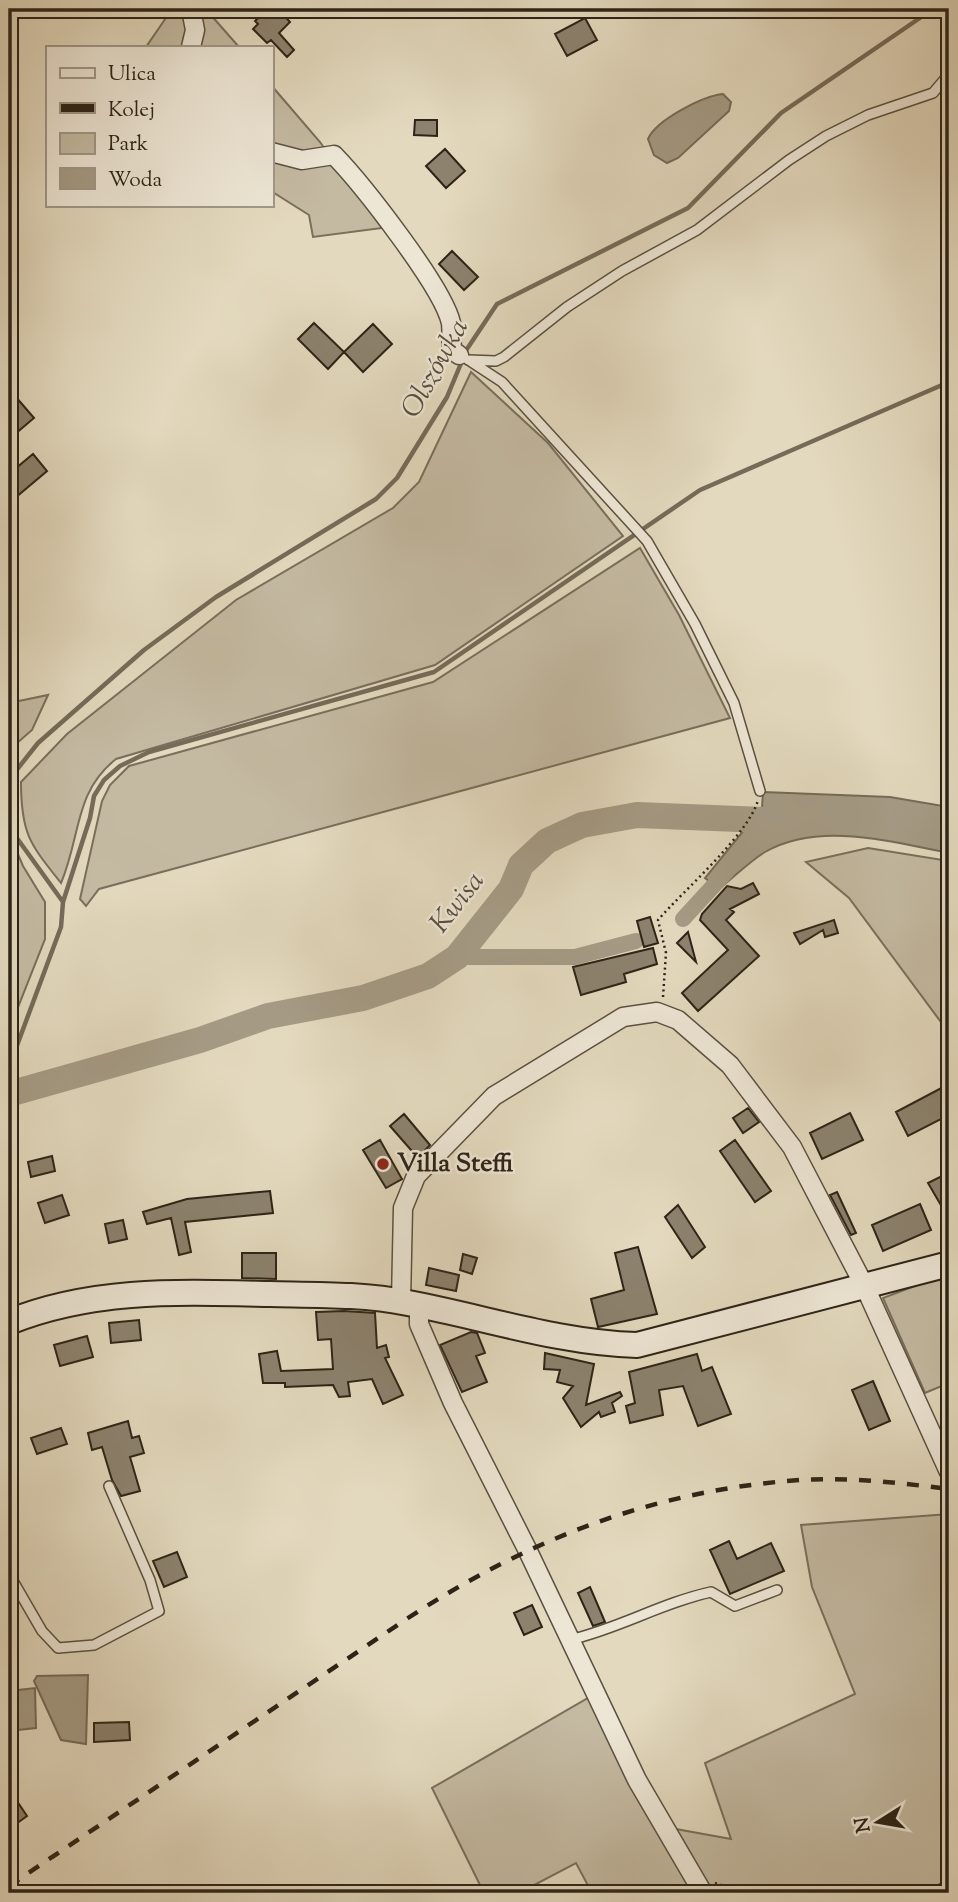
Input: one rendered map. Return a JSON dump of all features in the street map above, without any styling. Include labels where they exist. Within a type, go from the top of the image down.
[{"type":"main road","points":[[9,1322],[80,1301],[135,1293],[337,1295],[410,1303],[595,1344],[637,1345],[949,1264]]},
{"type":"street","points":[[191,9],[195,30],[191,46]]},
{"type":"street","points":[[273,153],[302,160],[334,155],[359,181],[435,289],[451,322],[452,350],[464,358]]},
{"type":"street","points":[[703,1893],[637,1780],[527,1549],[453,1403],[410,1303],[402,1208],[416,1176],[494,1096],[623,1017],[661,1014],[678,1020],[730,1065],[785,1137],[865,1287],[949,1472]]},
{"type":"lane","points":[[464,358],[496,361],[567,307],[622,271],[697,230],[789,160],[826,136],[868,115],[933,93],[949,74]]},
{"type":"lane","points":[[464,358],[502,382]]},
{"type":"lane","points":[[496,361],[495,373],[502,382],[644,538],[695,624],[734,703],[760,791]]},
{"type":"lane","points":[[9,1574],[42,1631],[58,1648],[94,1646],[159,1611],[150,1580],[109,1486]]},
{"type":"lane","points":[[569,1640],[606,1632],[678,1599],[711,1592],[735,1606],[777,1590]]},
{"type":"path","points":[[661,1014],[666,953],[658,919],[700,875],[756,808],[760,791]]},
{"type":"path","points":[[907,1893],[949,1882]]},
{"type":"green space","points":[[172,9],[208,13],[205,9],[216,9],[210,14],[238,46],[147,46]]},
{"type":"green space","points":[[273,87],[320,142],[382,228],[313,237],[309,215],[273,192]]},
{"type":"green space","points":[[471,372],[548,443],[623,536],[435,665],[116,759],[102,772],[85,800],[61,883],[35,848],[25,827],[21,782],[67,734],[236,600],[393,508],[419,482]]},
{"type":"green space","points":[[640,548],[679,615],[730,718],[99,889],[86,906],[80,899],[102,801],[110,785],[129,766],[433,682]]},
{"type":"green space","points":[[48,695],[32,730],[9,750],[9,703]]},
{"type":"green space","points":[[9,833],[23,866],[45,902],[45,939],[9,1030]]},
{"type":"green space","points":[[868,848],[949,861],[949,1033],[849,898],[806,862]]},
{"type":"green space","points":[[949,1273],[949,1383],[925,1393],[883,1298]]},
{"type":"green space","points":[[949,1514],[949,1893],[592,1893],[576,1863],[519,1893],[480,1893],[483,1891],[432,1788],[595,1694],[665,1827],[731,1839],[705,1763],[855,1694],[812,1587],[801,1525]]},
{"type":"water","points":[[723,94],[731,102],[729,111],[678,158],[667,163],[654,155],[648,139],[660,124],[693,104]]},
{"type":"water","points":[[763,792],[890,797],[949,807],[949,853],[856,837],[809,838],[786,843],[765,852],[719,889],[705,878],[762,808]]},
{"type":"water","points":[[88,1675],[86,1744],[61,1740],[34,1681],[37,1676]]},
{"type":"water","points":[[35,1688],[36,1728],[9,1731],[9,1691]]},
{"type":"building","points":[[268,9],[278,9],[290,22],[279,33],[294,50],[287,57],[271,40],[267,43],[253,29],[258,24],[255,21]]},
{"type":"building","points":[[585,18],[597,40],[567,56],[555,34]]},
{"type":"building","points":[[415,120],[437,120],[437,136],[414,135]]},
{"type":"building","points":[[445,149],[465,171],[446,188],[426,166]]},
{"type":"building","points":[[452,251],[478,277],[464,290],[439,264]]},
{"type":"building","points":[[314,323],[344,352],[328,369],[298,339]]},
{"type":"building","points":[[373,324],[392,344],[363,372],[344,352]]},
{"type":"building","points":[[9,389],[34,418],[15,434],[9,427]]},
{"type":"building","points":[[33,454],[47,471],[9,503],[9,474]]},
{"type":"building","points":[[753,883],[759,894],[730,909],[734,912],[726,920],[759,956],[698,1011],[682,993],[728,950],[700,920],[702,914],[727,886],[741,889]]},
{"type":"building","points":[[650,917],[658,943],[644,947],[637,921]]},
{"type":"building","points":[[834,920],[838,933],[825,937],[823,930],[800,944],[794,933]]},
{"type":"building","points":[[688,932],[696,962],[677,943]]},
{"type":"building","points":[[653,948],[657,964],[624,974],[626,982],[581,995],[573,967]]},
{"type":"building","points":[[949,1084],[949,1115],[908,1136],[896,1112]]},
{"type":"building","points":[[748,1108],[759,1122],[743,1133],[733,1118]]},
{"type":"building","points":[[850,1113],[863,1140],[822,1159],[810,1133]]},
{"type":"building","points":[[404,1114],[430,1145],[418,1158],[390,1126]]},
{"type":"building","name":"Villa Steffi","points":[[380,1140],[402,1179],[386,1188],[363,1150]]},
{"type":"building","points":[[735,1140],[771,1191],[755,1202],[720,1151]]},
{"type":"building","points":[[52,1156],[55,1171],[31,1177],[28,1162]]},
{"type":"building","points":[[944,1175],[949,1184],[949,1219],[928,1183]]},
{"type":"building","points":[[270,1191],[273,1213],[185,1222],[191,1252],[179,1255],[171,1218],[147,1224],[143,1212],[187,1199]]},
{"type":"building","points":[[837,1192],[856,1233],[851,1235],[830,1195]]},
{"type":"building","points":[[62,1195],[69,1215],[45,1223],[38,1203]]},
{"type":"building","points":[[920,1204],[931,1230],[883,1251],[872,1225]]},
{"type":"building","points":[[678,1205],[705,1247],[692,1258],[665,1217]]},
{"type":"building","points":[[123,1220],[127,1239],[109,1243],[105,1224]]},
{"type":"building","points":[[638,1247],[657,1314],[598,1327],[591,1299],[624,1290],[615,1253]]},
{"type":"building","points":[[242,1253],[276,1253],[276,1279],[242,1278]]},
{"type":"building","points":[[463,1254],[477,1258],[472,1274],[460,1270]]},
{"type":"building","points":[[429,1268],[459,1275],[456,1291],[426,1285]]},
{"type":"building","points":[[316,1312],[375,1313],[377,1348],[386,1345],[389,1357],[385,1358],[403,1395],[383,1404],[372,1379],[348,1382],[350,1396],[339,1397],[333,1385],[285,1387],[285,1383],[263,1383],[259,1354],[277,1351],[281,1371],[333,1369],[331,1339],[318,1340]]},
{"type":"building","points":[[139,1320],[141,1340],[111,1343],[109,1323]]},
{"type":"building","points":[[471,1332],[477,1333],[485,1353],[476,1356],[487,1382],[462,1392],[440,1345]]},
{"type":"building","points":[[87,1336],[93,1357],[60,1366],[54,1345]]},
{"type":"building","points":[[545,1353],[594,1364],[586,1405],[620,1392],[622,1396],[612,1403],[615,1412],[601,1417],[599,1412],[581,1427],[563,1398],[573,1386],[557,1382],[560,1370],[544,1369]]},
{"type":"building","points":[[697,1354],[702,1371],[712,1367],[731,1414],[698,1426],[683,1386],[659,1390],[663,1415],[630,1423],[626,1406],[635,1403],[629,1372]]},
{"type":"building","points":[[873,1381],[890,1421],[869,1430],[852,1390]]},
{"type":"building","points":[[128,1421],[132,1438],[139,1436],[144,1453],[130,1457],[140,1491],[121,1496],[112,1480],[102,1447],[92,1450],[88,1433]]},
{"type":"building","points":[[61,1428],[67,1444],[37,1454],[31,1438]]},
{"type":"building","points":[[729,1541],[737,1559],[771,1543],[784,1571],[730,1594],[710,1550]]},
{"type":"building","points":[[177,1552],[187,1577],[164,1587],[153,1561]]},
{"type":"building","points":[[590,1587],[605,1622],[593,1626],[578,1593]]},
{"type":"building","points":[[532,1605],[542,1627],[524,1635],[514,1613]]},
{"type":"building","points":[[129,1722],[130,1740],[94,1742],[94,1723]]},
{"type":"building","points":[[9,1789],[27,1816],[9,1829]]},
{"type":"waterway","name":"Olszówka","points":[[9,788],[15,772],[38,743],[144,650],[216,597],[376,499],[397,478],[447,397],[467,349],[497,304],[688,208],[781,113],[933,9]]},
{"type":"waterway","points":[[63,902],[90,818],[94,796],[104,780],[120,766],[149,752],[434,672],[700,490],[949,382]]},
{"type":"waterway","name":"Kwisa","points":[[9,1094],[200,1040],[268,1016],[363,998],[428,976],[457,957],[511,889],[521,865],[547,841],[582,825],[637,815],[788,821]]},
{"type":"waterway","name":"Olszówka","points":[[9,818],[14,834],[63,902],[61,927],[9,1067]]},
{"type":"waterway","points":[[683,919],[727,871]]},
{"type":"waterway","points":[[457,957],[575,957],[636,941]]},
{"type":"railway","points":[[9,1886],[408,1618],[454,1590],[547,1542],[644,1507],[746,1486],[837,1479],[949,1489]]},
{"type":"place","name":"Villa Steffi","points":[[383,1164]]}]
